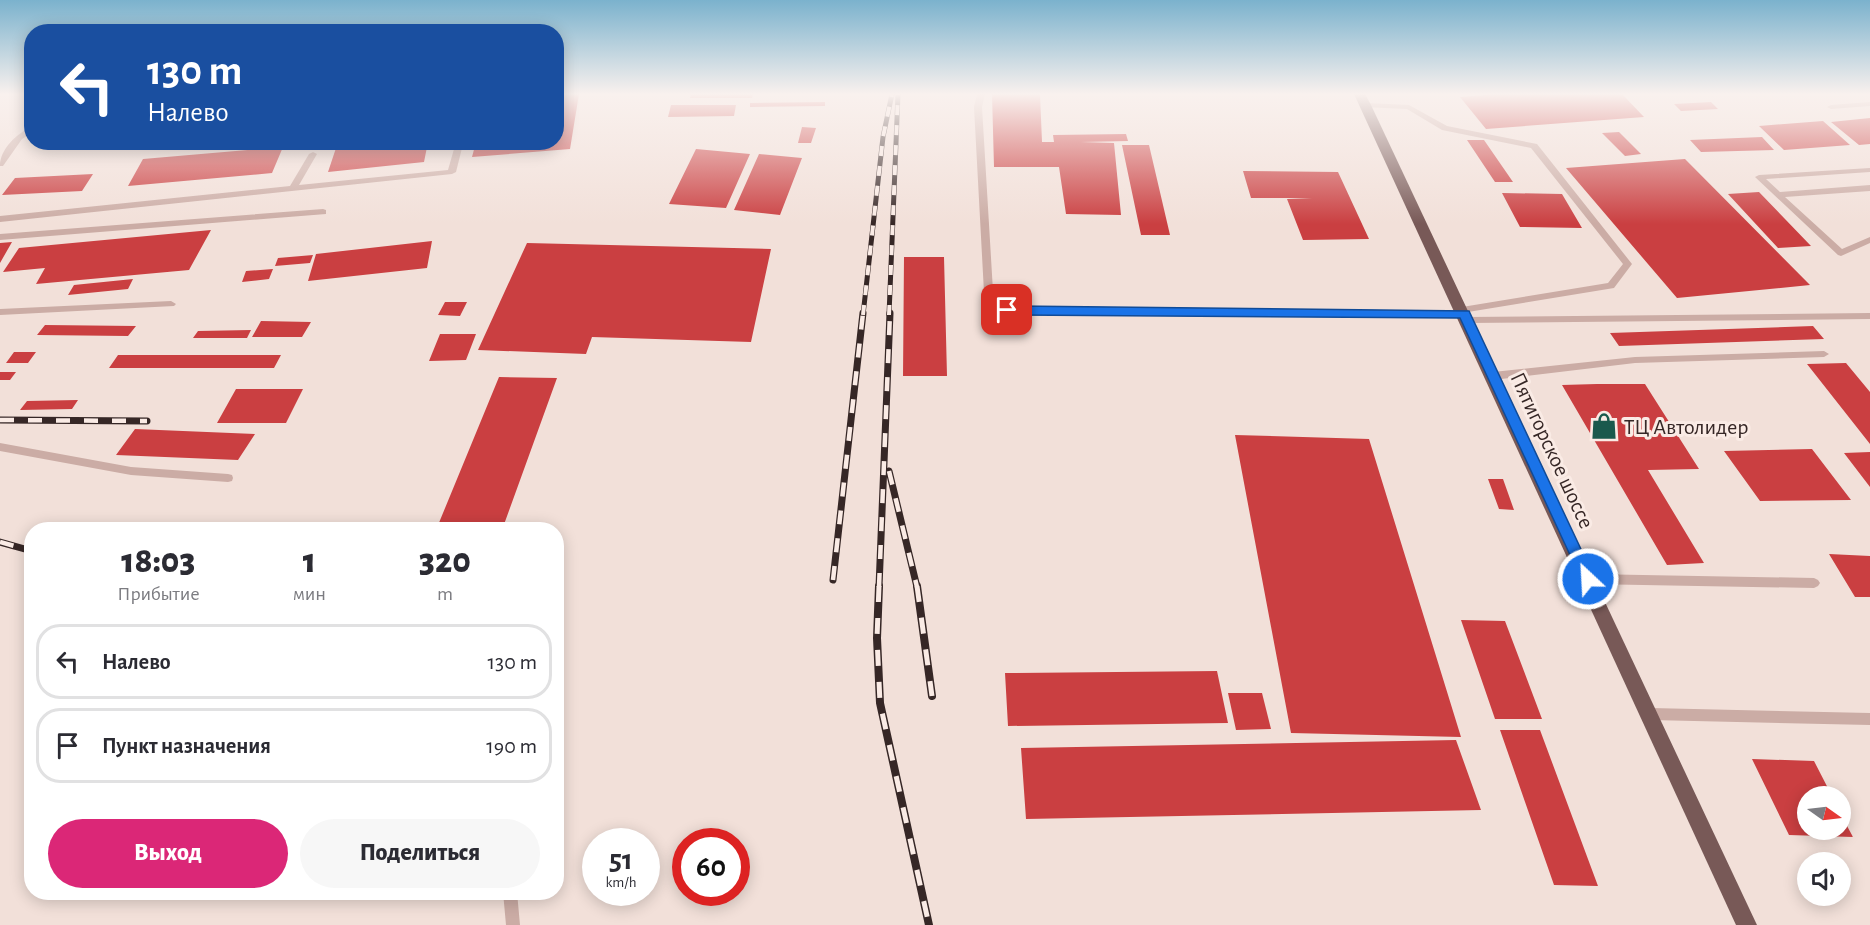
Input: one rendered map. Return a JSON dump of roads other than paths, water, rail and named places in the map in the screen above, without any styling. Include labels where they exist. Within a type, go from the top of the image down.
[{"type":"main road","name":"Пятигорское шоссе","points":[[1381,137],[1651,714],[1747,925]]},
{"type":"lane","points":[[0,164],[19,137]]},
{"type":"lane","points":[[980,137],[990,310],[1870,316]]},
{"type":"lane","points":[[1465,314],[1611,286],[1628,264],[1534,146],[1490,137]]},
{"type":"lane","points":[[0,219],[452,172],[458,150]]},
{"type":"lane","points":[[293,189],[313,154]]},
{"type":"lane","points":[[1870,170],[1759,177],[1841,253],[1870,240]]},
{"type":"lane","points":[[1778,195],[1870,188]]},
{"type":"lane","points":[[0,237],[323,212]]},
{"type":"lane","points":[[0,322],[5,312],[171,304]]},
{"type":"lane","points":[[1493,376],[1635,360],[1824,354]]},
{"type":"lane","points":[[0,447],[131,471],[228,478]]},
{"type":"lane","points":[[1588,579],[1814,583]]},
{"type":"lane","points":[[1651,714],[1870,719]]},
{"type":"lane","points":[[511,900],[513,925]]},
{"type":"railway","points":[[863,315],[883,137]]},
{"type":"railway","points":[[889,315],[896,137]]},
{"type":"railway","points":[[833,580],[863,313]]},
{"type":"railway","points":[[879,587],[890,313]]},
{"type":"railway","points":[[0,420],[147,421]]},
{"type":"railway","points":[[889,471],[917,587]]},
{"type":"railway","points":[[0,542],[24,549]]},
{"type":"railway","points":[[879,586],[877,638],[880,703],[929,925]]},
{"type":"railway","points":[[917,586],[932,696]]},
{"type":"place","name":"ТЦ Автолидер","points":[[1604,426]]}]
